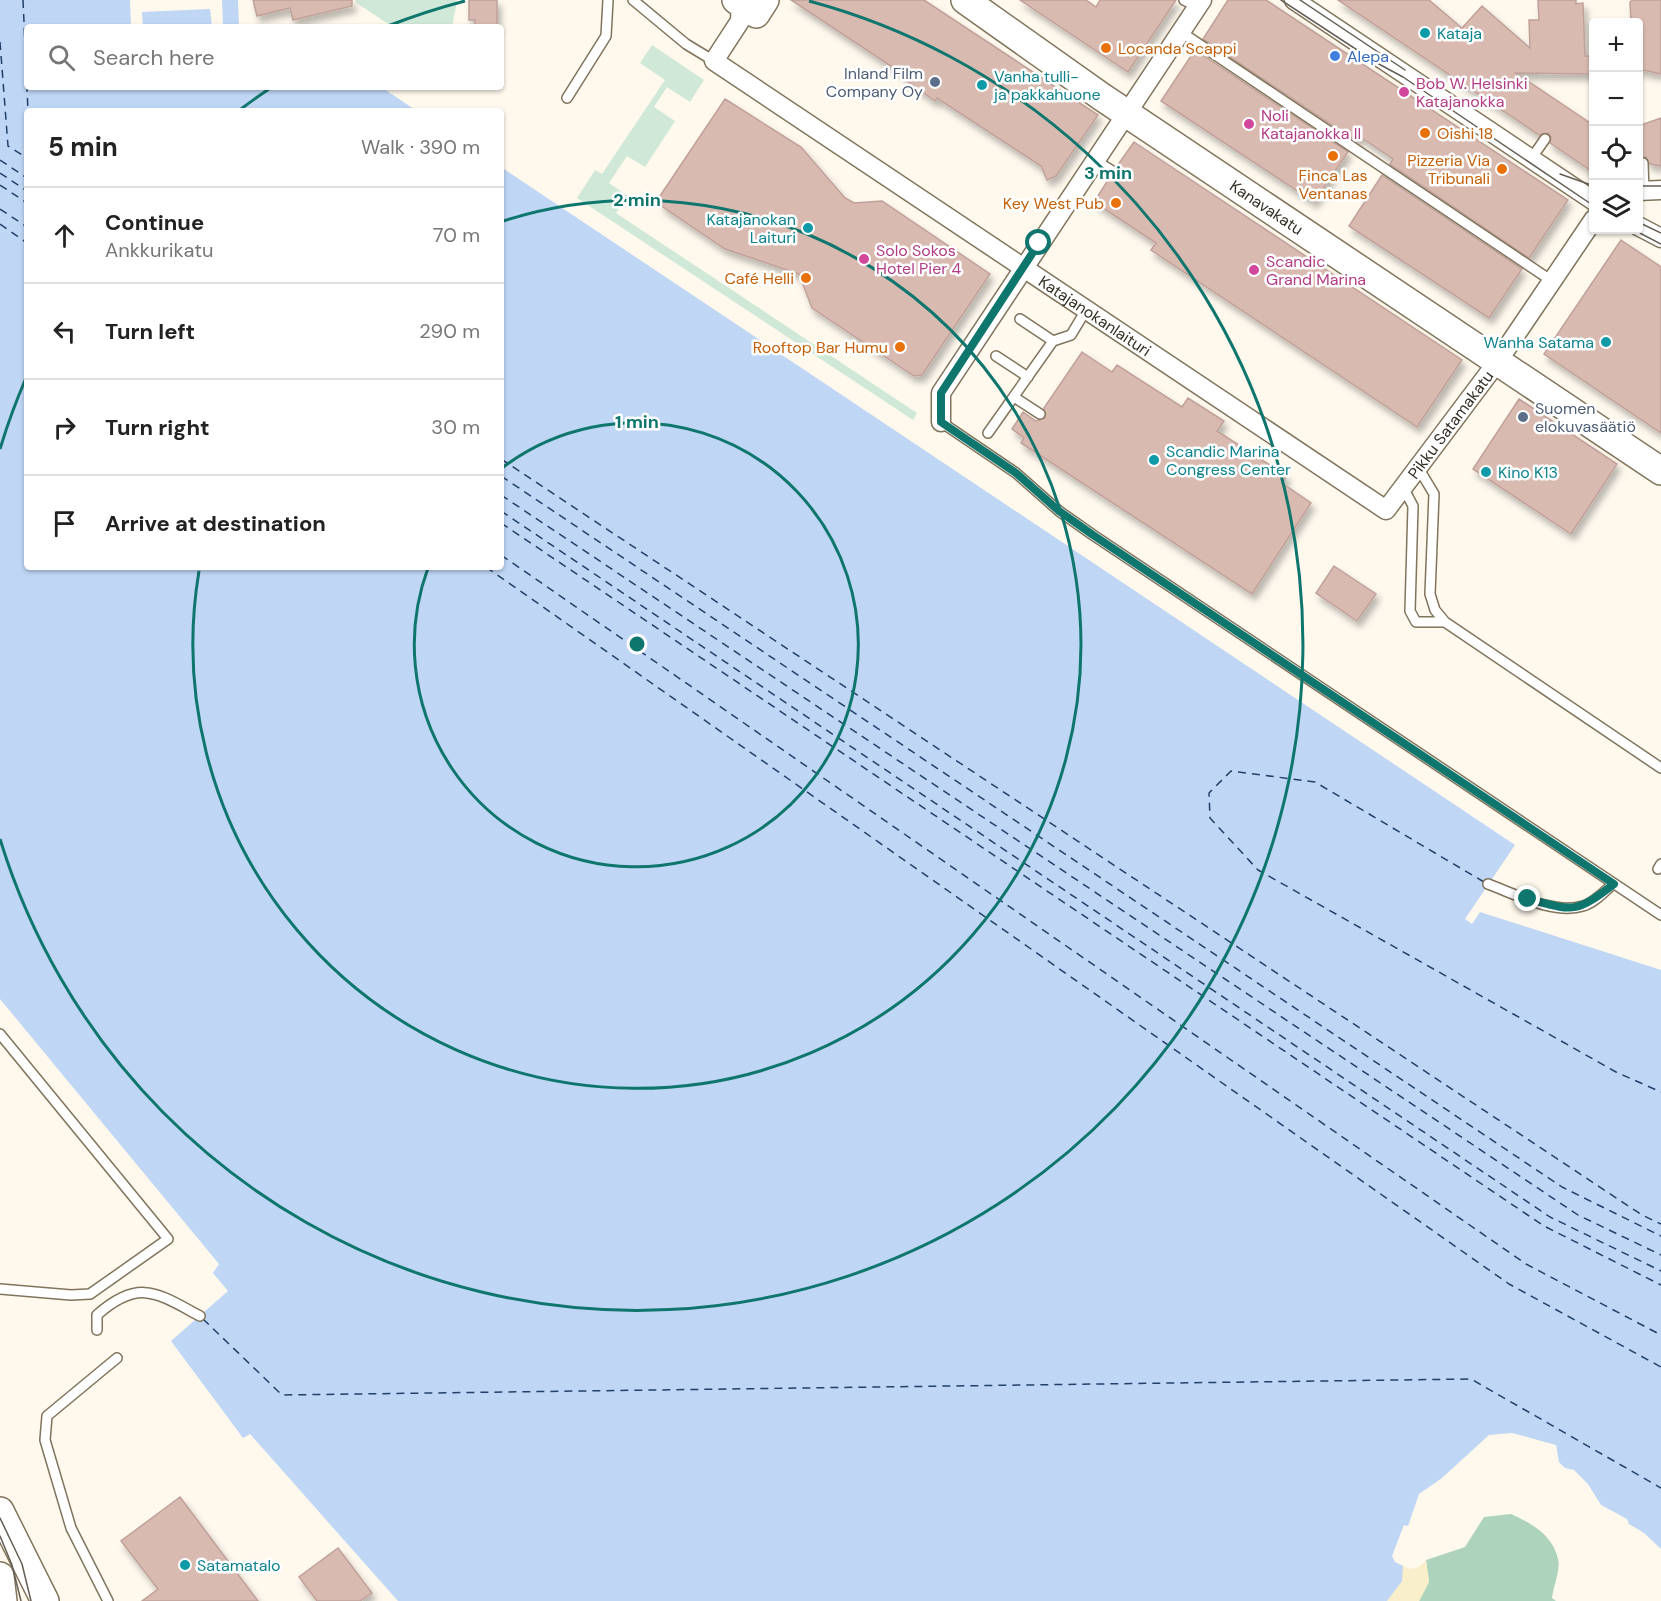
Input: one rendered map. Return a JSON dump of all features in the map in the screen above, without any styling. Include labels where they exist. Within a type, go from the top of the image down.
[{"type":"main road","name":"Kanavakatu","points":[[965,0],[1126,113],[1661,471]]},
{"type":"main road","points":[[0,1511],[45,1601]]},
{"type":"main road","points":[[0,1576],[3,1601]]},
{"type":"street","points":[[1294,0],[1589,198]]},
{"type":"street","points":[[941,422],[941,393],[1181,32],[1194,2]]},
{"type":"street","points":[[714,61],[747,6]]},
{"type":"street","name":"Katajanokanlaituri","points":[[714,61],[1022,269],[1386,510]]},
{"type":"street","points":[[1571,186],[1589,189]]},
{"type":"street","name":"Pikku Satamakatu","points":[[1386,510],[1498,361],[1589,225]]},
{"type":"street","points":[[1643,229],[1661,238]]},
{"type":"lane","points":[[567,98],[606,36],[609,0]]},
{"type":"lane","points":[[633,0],[686,44],[714,61]]},
{"type":"lane","points":[[1181,32],[1552,281]]},
{"type":"lane","points":[[1531,159],[1545,139]]},
{"type":"lane","points":[[1095,160],[1114,172]]},
{"type":"lane","points":[[1643,163],[1648,190]]},
{"type":"lane","points":[[988,433],[1053,341],[1071,335],[1086,310]]},
{"type":"lane","points":[[1020,319],[1053,341]]},
{"type":"lane","points":[[996,356],[1028,377]]},
{"type":"lane","points":[[1014,397],[1040,414]]},
{"type":"lane","points":[[941,422],[1016,473],[1079,525],[1661,915]]},
{"type":"lane","points":[[1419,469],[1434,494],[1430,594],[1435,610],[1445,622],[1661,768]]},
{"type":"lane","points":[[1404,489],[1413,506],[1410,611],[1416,622],[1445,622]]},
{"type":"lane","points":[[1488,884],[1528,899],[1568,909],[1586,906],[1614,884]]},
{"type":"lane","points":[[0,1034],[168,1239],[90,1294],[71,1295],[0,1289]]},
{"type":"lane","points":[[97,1330],[97,1315],[109,1305],[135,1293],[158,1293],[200,1316]]},
{"type":"lane","points":[[108,1601],[71,1528],[45,1440],[47,1416],[117,1358]]},
{"type":"green space","points":[[356,0],[457,1],[453,24],[388,24],[355,2]]},
{"type":"green space","points":[[652,45],[704,80],[690,102],[667,87],[654,107],[675,121],[645,167],[627,156],[609,183],[628,196],[616,213],[917,413],[913,420],[577,198],[595,170],[602,174],[665,80],[640,63]]},
{"type":"green space","points":[[1511,1514],[1540,1531],[1551,1543],[1558,1559],[1552,1598],[1556,1601],[1419,1601],[1429,1582],[1426,1560],[1465,1547],[1484,1517]]},
{"type":"sand","points":[[1426,1560],[1429,1582],[1419,1601],[1387,1601],[1403,1566],[1410,1569],[1419,1567]]},
{"type":"water","points":[[0,0],[238,0],[239,24],[24,24],[24,90],[386,90],[412,108],[24,108],[24,570],[504,570],[504,169],[1515,845],[1465,919],[1472,924],[1480,912],[1661,970],[1661,1549],[1644,1533],[1629,1524],[1627,1519],[1601,1505],[1588,1484],[1574,1470],[1565,1468],[1559,1462],[1556,1445],[1512,1433],[1489,1435],[1442,1478],[1419,1494],[1408,1526],[1404,1525],[1392,1556],[1395,1562],[1403,1566],[1402,1581],[1387,1601],[398,1601],[250,1434],[243,1438],[171,1341],[228,1291],[213,1273],[219,1264],[0,999]]},
{"type":"pier","points":[[130,0],[222,0],[223,24],[212,24],[210,9],[142,12],[143,24],[131,24]]},
{"type":"building","points":[[253,0],[352,0],[352,6],[293,20],[290,8],[257,16]]},
{"type":"building","points":[[469,0],[497,0],[497,24],[475,24],[475,20],[469,20]]},
{"type":"building","name":"Vanha tulli- ja pakkahuone","points":[[791,0],[924,0],[1098,115],[1056,176],[1047,180],[1041,166],[937,98],[935,101],[904,79],[906,76]]},
{"type":"building","points":[[1020,0],[1086,0],[1096,7],[1100,0],[1176,0],[1128,72]]},
{"type":"building","points":[[1228,0],[1266,0],[1568,200],[1529,258],[1390,164],[1393,159],[1359,136],[1356,141],[1203,39]]},
{"type":"building","points":[[1338,0],[1429,0],[1462,28],[1482,6],[1530,48],[1529,20],[1539,20],[1538,0],[1576,0],[1576,4],[1583,3],[1585,56],[1589,56],[1589,74],[1516,73],[1589,122],[1589,169],[1550,143],[1551,137],[1548,133],[1539,135]]},
{"type":"building","points":[[1633,0],[1661,0],[1661,74],[1643,70],[1643,18],[1631,18],[1630,2]]},
{"type":"building","name":"Noli Katajanokka II","points":[[1195,50],[1348,152],[1314,202],[1161,101]]},
{"type":"building","name":"Katajanokan Laituri","points":[[725,99],[801,147],[845,198],[854,203],[882,201],[990,274],[922,375],[914,376],[812,308],[799,274],[725,249],[663,207],[660,196]]},
{"type":"building","points":[[1661,118],[1661,166],[1650,164],[1646,157],[1643,157],[1643,124]]},
{"type":"building","name":"Scandic Grand Marina","points":[[1134,142],[1462,360],[1417,427],[1151,250],[1156,243],[1094,202],[1110,177],[1119,176],[1121,172],[1117,166]]},
{"type":"building","points":[[1382,175],[1522,269],[1489,318],[1349,226]]},
{"type":"building","name":"Wanha Satama","points":[[1621,240],[1661,267],[1661,433],[1544,354]]},
{"type":"building","name":"Scandic Marina Congress Center","points":[[1082,352],[1112,372],[1117,365],[1182,407],[1188,398],[1224,421],[1217,431],[1287,476],[1282,483],[1311,503],[1252,594],[1021,443],[1024,438],[1012,429],[1023,412],[1036,421],[1045,418],[1044,408]]},
{"type":"building","points":[[1519,399],[1617,464],[1571,534],[1473,469]]},
{"type":"building","points":[[1334,566],[1376,594],[1357,621],[1316,593]]},
{"type":"building","name":"Satamatalo","points":[[180,1497],[258,1601],[142,1601],[158,1589],[121,1541]]},
{"type":"building","points":[[338,1548],[372,1593],[360,1601],[317,1601],[299,1577]]},
{"type":"ferry route","points":[[23,0],[24,24]]},
{"type":"ferry route","points":[[0,42],[8,146],[24,156]]},
{"type":"ferry route","points":[[27,90],[28,108]]},
{"type":"ferry route","points":[[0,160],[24,176]]},
{"type":"ferry route","points":[[0,173],[24,189]]},
{"type":"ferry route","points":[[0,185],[24,201]]},
{"type":"ferry route","points":[[0,209],[24,225]]},
{"type":"ferry route","points":[[0,224],[24,241]]},
{"type":"ferry route","points":[[504,461],[1642,1215],[1661,1224]]},
{"type":"ferry route","points":[[504,478],[1562,1187],[1661,1236]]},
{"type":"ferry route","points":[[504,497],[1578,1215],[1661,1255]]},
{"type":"ferry route","points":[[504,513],[1550,1217],[1661,1271]]},
{"type":"ferry route","points":[[504,525],[1544,1226],[1661,1285]]},
{"type":"ferry route","points":[[504,557],[1526,1264],[1661,1335]]},
{"type":"ferry route","points":[[490,570],[1509,1284],[1661,1367]]},
{"type":"ferry route","points":[[1484,882],[1315,782],[1231,771],[1209,793],[1210,818],[1258,870],[1616,1072],[1661,1092]]},
{"type":"ferry route","points":[[203,1319],[282,1395],[1471,1379],[1661,1488]]},
{"type":"tram line","points":[[1281,0],[1377,63],[1403,77],[1589,203]]},
{"type":"tram line","points":[[1300,0],[1405,70]]},
{"type":"tram line","points":[[1560,174],[1589,184]]},
{"type":"tram line","points":[[1643,186],[1661,186]]},
{"type":"tram line","points":[[1643,224],[1661,233]]},
{"type":"tram line","points":[[1642,234],[1661,244]]},
{"type":"tram line","points":[[0,1518],[22,1564],[31,1601]]},
{"type":"tram line","points":[[0,1536],[12,1565],[21,1601]]},
{"type":"place","name":"Kataja","points":[[1425,33]]},
{"type":"place","name":"Locanda Scappi","points":[[1106,48]]},
{"type":"place","name":"Alepa","points":[[1335,56]]},
{"type":"place","name":"Inland Film Company Oy","points":[[935,82]]},
{"type":"place","name":"Vanha tulli- ja pakkahuone","points":[[982,85]]},
{"type":"place","name":"Bob W. Helsinki Katajanokka","points":[[1404,92]]},
{"type":"place","name":"Noli Katajanokka II","points":[[1249,124]]},
{"type":"place","name":"Oishi 18","points":[[1425,133]]},
{"type":"place","name":"Finca Las Ventanas","points":[[1333,156]]},
{"type":"place","name":"Pizzeria Via Tribunali","points":[[1502,169]]},
{"type":"place","name":"Key West Pub","points":[[1116,203]]},
{"type":"place","name":"Katajanokan Laituri","points":[[808,228]]},
{"type":"place","name":"Solo Sokos Hotel Pier 4","points":[[864,259]]},
{"type":"place","name":"Scandic Grand Marina","points":[[1254,270]]},
{"type":"place","name":"Café Helli","points":[[806,278]]},
{"type":"place","name":"Wanha Satama","points":[[1606,342]]},
{"type":"place","name":"Rooftop Bar Humu","points":[[900,347]]},
{"type":"place","name":"Suomen elokuvasäätiö","points":[[1523,417]]},
{"type":"place","name":"Scandic Marina Congress Center","points":[[1154,460]]},
{"type":"place","name":"Kino K13","points":[[1486,472]]},
{"type":"place","name":"Satamatalo","points":[[185,1565]]},
{"type":"route","points":[[1039,243],[941,393],[939,404],[941,422],[1016,473],[1059,511],[1093,535],[1614,884],[1586,906],[1568,909],[1528,899]]}]
